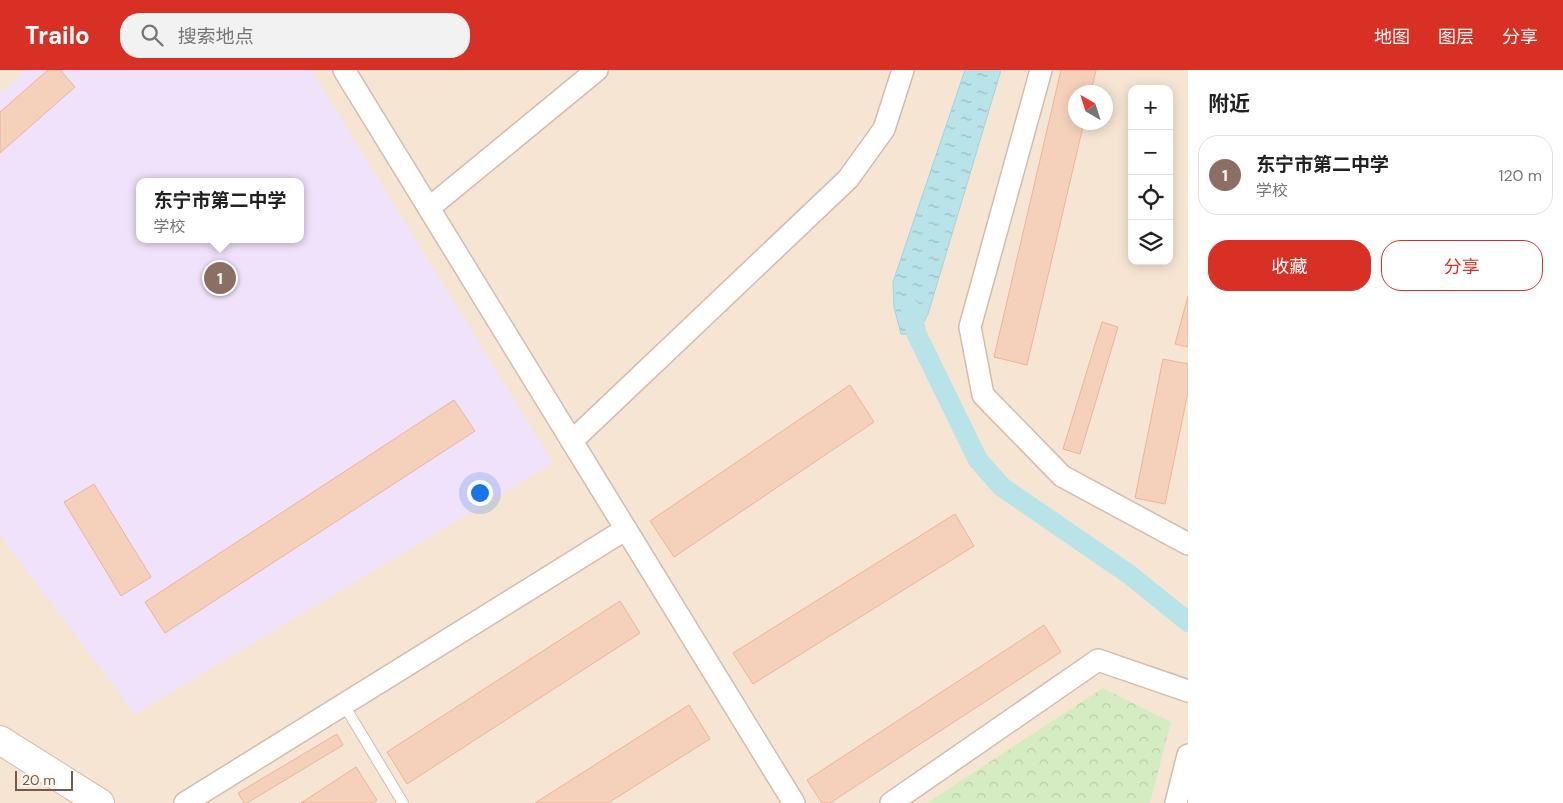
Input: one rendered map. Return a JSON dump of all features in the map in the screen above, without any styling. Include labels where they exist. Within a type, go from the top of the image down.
[{"type":"main road","points":[[0,740],[100,803]]},
{"type":"street","points":[[344,70],[794,803]]},
{"type":"street","points":[[429,208],[597,70]]},
{"type":"street","points":[[572,441],[848,179],[884,130],[904,70]]},
{"type":"street","points":[[1042,70],[970,327],[984,394],[1062,476],[1188,544]]},
{"type":"street","points":[[185,803],[626,529]]},
{"type":"street","points":[[891,803],[1098,660],[1188,692]]},
{"type":"street","points":[[1176,803],[1188,755]]},
{"type":"lane","points":[[344,705],[403,803]]},
{"type":"shaded area","points":[[0,70],[1188,70],[1188,803],[0,803]]},
{"type":"shaded area","points":[[27,70],[311,70],[553,463],[135,714],[0,535],[0,93]]},
{"type":"green space","points":[[1103,688],[1171,722],[1150,803],[927,803]]},
{"type":"water","points":[[965,70],[1001,70],[928,314],[917,335],[901,334],[894,307],[893,282]]},
{"type":"building","points":[[48,70],[60,70],[75,87],[0,153],[0,112]]},
{"type":"building","points":[[1061,70],[1096,70],[1093,85],[1068,85],[1068,130],[1082,130],[1027,365],[994,357]]},
{"type":"building","points":[[1188,296],[1188,347],[1175,344]]},
{"type":"building","points":[[1102,322],[1118,327],[1080,454],[1063,449]]},
{"type":"building","points":[[1163,359],[1188,364],[1188,392],[1165,504],[1135,498]]},
{"type":"building","points":[[850,385],[874,422],[674,557],[650,521]]},
{"type":"building","points":[[454,400],[475,431],[165,633],[145,602]]},
{"type":"building","points":[[94,484],[151,577],[121,596],[64,502]]},
{"type":"building","points":[[955,514],[974,546],[753,684],[733,653]]},
{"type":"building","points":[[620,601],[640,633],[407,784],[387,752]]},
{"type":"building","points":[[1044,625],[1061,652],[830,803],[822,803],[807,780]]},
{"type":"building","points":[[689,705],[710,739],[608,803],[535,803]]},
{"type":"building","points":[[337,734],[343,745],[247,803],[244,803],[238,793]]},
{"type":"building","points":[[356,767],[377,800],[373,803],[301,803]]},
{"type":"waterway","points":[[911,310],[917,335],[978,460],[1002,487],[1130,575],[1188,622]]},
{"type":"place","name":"东宁市第二中学","points":[[220,278]]}]
